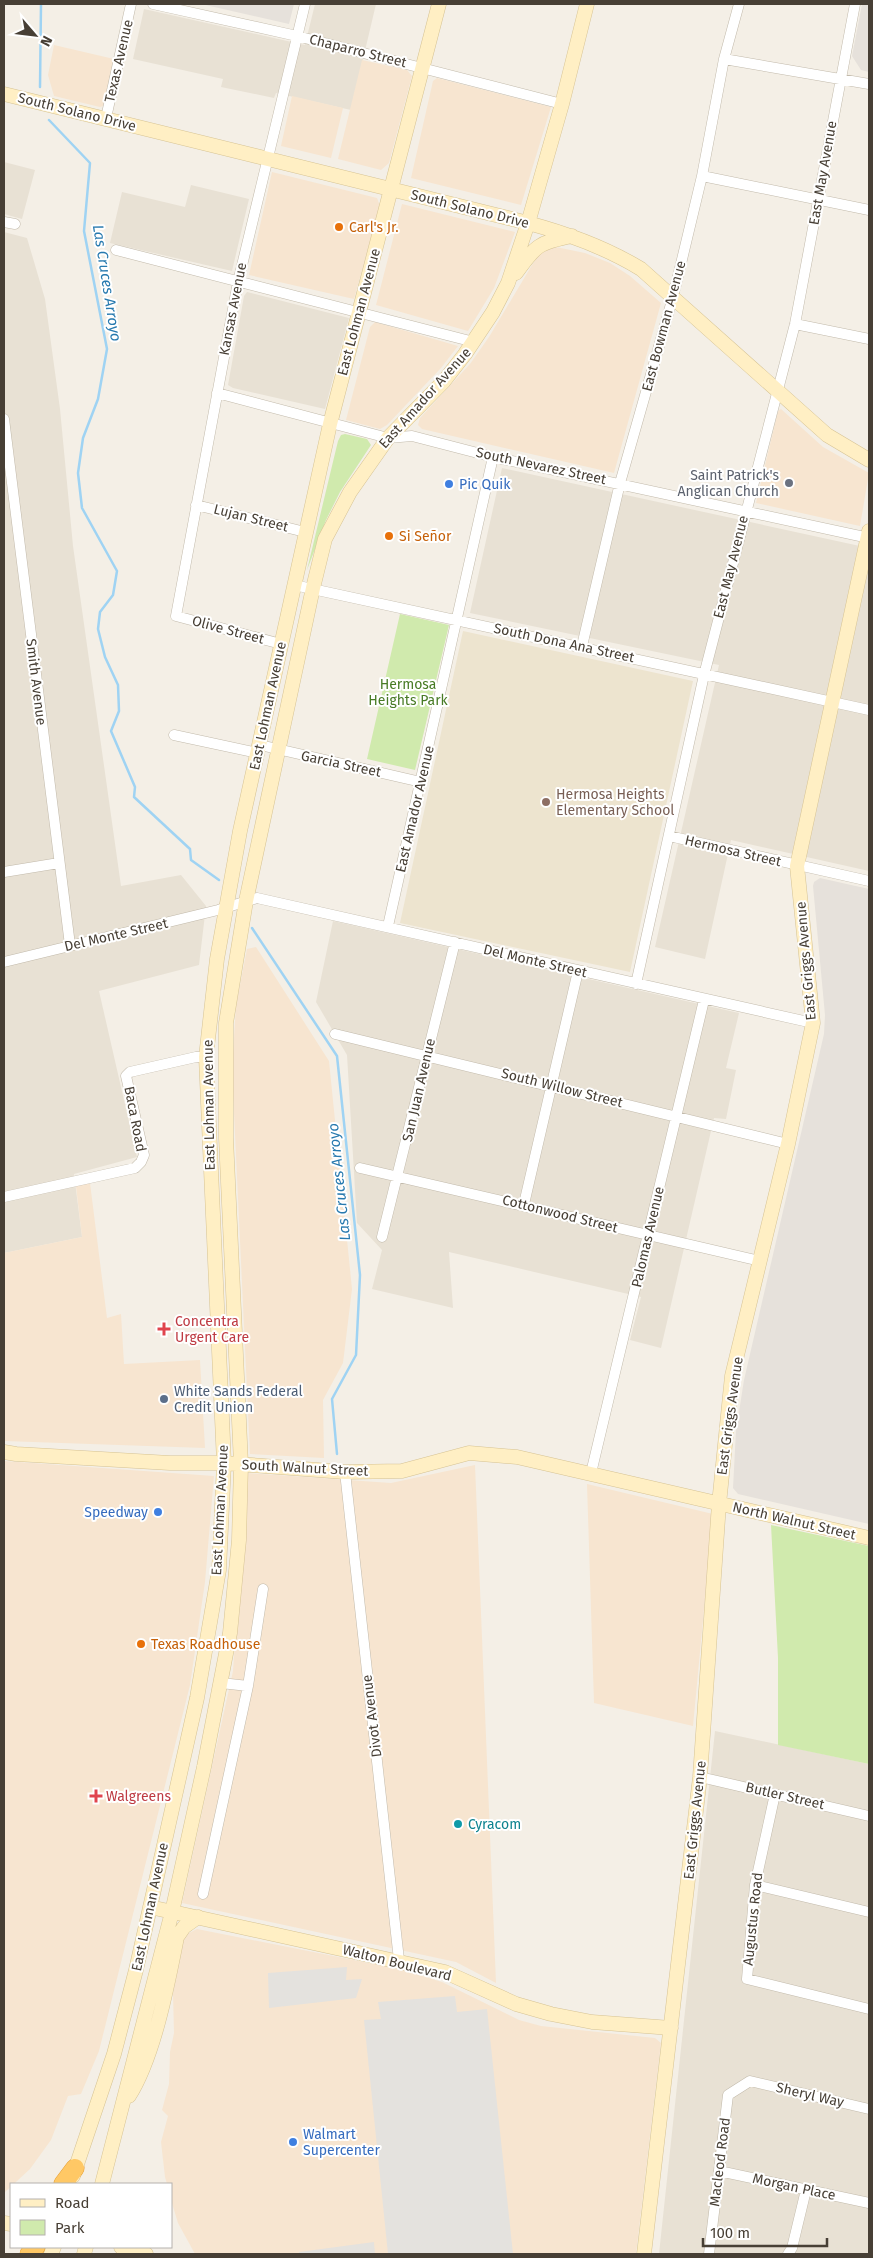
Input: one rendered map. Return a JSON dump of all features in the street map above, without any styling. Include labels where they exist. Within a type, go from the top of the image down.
[{"type":"main road","name":"East Lohman Avenue","points":[[73,2176],[114,2054],[150,1907],[201,1677],[219,1570],[224,1463],[206,1057],[217,959],[240,831],[330,424],[439,4]]},
{"type":"main road","name":"East Amador Avenue","points":[[313,588],[325,539],[350,492],[388,438],[444,381],[474,342],[508,284],[562,104],[587,4]]},
{"type":"main road","name":"South Solano Drive","points":[[4,94],[528,222],[574,236],[615,253],[641,270],[673,297],[827,435],[869,460]]},
{"type":"main road","points":[[508,284],[534,248],[545,242],[574,236]]},
{"type":"main road","name":"East Griggs Avenue","points":[[644,2254],[700,1777],[719,1504],[732,1376],[788,1144],[813,1023],[797,866],[869,536]]},
{"type":"main road","name":"East Lohman Avenue","points":[[102,2183],[172,1912],[230,1633],[236,1570],[241,1464],[225,1097],[226,1023],[252,900],[277,750],[313,588]]},
{"type":"main road","name":"South Walnut Street","points":[[4,1452],[170,1463],[224,1463],[344,1472],[402,1471],[469,1453],[516,1457],[719,1504]]},
{"type":"main road","name":"North Walnut Street","points":[[719,1504],[869,1538]]},
{"type":"main road","points":[[219,1570],[236,1570]]},
{"type":"main road","points":[[201,1677],[221,1683]]},
{"type":"main road","name":"Walton Boulevard","points":[[150,1907],[399,1960],[445,1972],[516,2004],[551,2014],[592,2022],[671,2028]]},
{"type":"main road","points":[[122,2107],[140,2078],[178,1937],[184,1927],[198,1918]]},
{"type":"main road","points":[[125,2248],[146,2254]]},
{"type":"street","name":"Texas Avenue","points":[[106,118],[131,4]]},
{"type":"street","name":"Chaparro Street","points":[[153,4],[297,36],[562,104]]},
{"type":"street","name":"Kansas Avenue","points":[[176,616],[238,282],[305,4]]},
{"type":"street","name":"East Bowman Avenue","points":[[582,646],[620,483],[673,297],[702,176],[724,59],[739,4]]},
{"type":"street","name":"East May Avenue","points":[[636,984],[704,675],[795,324],[855,4]]},
{"type":"street","points":[[724,59],[869,84]]},
{"type":"street","points":[[702,176],[869,210]]},
{"type":"street","points":[[4,222],[15,224]]},
{"type":"street","points":[[116,250],[360,311],[474,342]]},
{"type":"street","points":[[795,324],[869,339]]},
{"type":"street","name":"South Nevarez Street","points":[[216,393],[388,438],[412,436],[493,457],[620,483],[745,512],[869,536]]},
{"type":"street","name":"Smith Avenue","points":[[4,424],[70,945]]},
{"type":"street","name":"East Amador Avenue","points":[[388,926],[493,457]]},
{"type":"street","name":"Lujan Street","points":[[196,505],[305,532]]},
{"type":"street","name":"South Dona Ana Street","points":[[294,585],[582,646],[704,675],[869,710]]},
{"type":"street","name":"Olive Street","points":[[176,616],[281,644]]},
{"type":"street","name":"Garcia Street","points":[[174,735],[259,749],[277,750],[421,782]]},
{"type":"street","name":"Hermosa Street","points":[[669,836],[869,881]]},
{"type":"street","points":[[4,872],[59,863]]},
{"type":"street","name":"Del Monte Street","points":[[4,962],[252,900],[388,926],[704,1000],[813,1023]]},
{"type":"street","name":"San Juan Avenue","points":[[382,1237],[399,1176],[426,1056],[455,942]]},
{"type":"street","points":[[524,1204],[578,971]]},
{"type":"street","name":"Palomas Avenue","points":[[591,1473],[704,1000]]},
{"type":"street","name":"South Willow Street","points":[[335,1034],[553,1085],[788,1144]]},
{"type":"street","name":"Baca Road","points":[[4,1197],[135,1168],[141,1162],[144,1155],[126,1076],[130,1072],[196,1056],[206,1057]]},
{"type":"street","name":"Cottonwood Street","points":[[360,1168],[524,1204],[648,1236],[760,1261]]},
{"type":"street","name":"Divot Avenue","points":[[344,1472],[399,1960]]},
{"type":"street","points":[[203,1894],[248,1686],[263,1589]]},
{"type":"street","points":[[221,1683],[248,1686]]},
{"type":"street","name":"Butler Street","points":[[700,1777],[869,1816]]},
{"type":"street","name":"Augustus Road","points":[[775,1794],[755,1885],[747,1979],[869,2009]]},
{"type":"street","points":[[755,1885],[869,1912]]},
{"type":"street","name":"Sheryl Way","points":[[750,2081],[869,2108]]},
{"type":"street","name":"Macleod Road","points":[[709,2254],[728,2094],[750,2081]]},
{"type":"street","name":"Morgan Place","points":[[719,2171],[869,2204]]},
{"type":"street","points":[[788,2254],[792,2248],[806,2190]]},
{"type":"shaded area","points":[[201,4],[294,4],[289,24]]},
{"type":"shaded area","points":[[315,4],[376,4],[351,110],[276,93],[274,98],[221,87],[223,79],[133,59],[144,9],[305,45]]},
{"type":"shaded area","points":[[862,4],[869,4],[869,72],[861,70],[852,56]]},
{"type":"shaded area","points":[[54,45],[114,59],[103,106],[100,107],[54,96],[48,75]]},
{"type":"shaded area","points":[[362,60],[407,70],[412,76],[389,163],[381,170],[338,159]]},
{"type":"shaded area","points":[[437,78],[551,107],[521,205],[411,178],[433,81]]},
{"type":"shaded area","points":[[292,96],[343,108],[331,158],[281,146]]},
{"type":"shaded area","points":[[4,162],[35,170],[22,219],[4,214]]},
{"type":"shaded area","points":[[272,172],[377,198],[380,206],[354,299],[249,275]]},
{"type":"shaded area","points":[[191,185],[249,199],[232,271],[110,243],[122,192],[185,207]]},
{"type":"shaded area","points":[[402,204],[515,232],[494,288],[468,331],[376,305]]},
{"type":"shaded area","points":[[4,232],[27,238],[45,299],[60,409],[73,546],[121,886],[181,875],[206,906],[199,965],[99,991],[137,1157],[74,1174],[82,1237],[4,1253]]},
{"type":"shaded area","points":[[551,246],[585,253],[610,263],[630,276],[661,303],[614,473],[422,429],[418,425],[420,418],[470,364],[489,337],[532,265],[541,252]]},
{"type":"shaded area","points":[[247,292],[349,318],[325,409],[233,388],[228,385],[244,296]]},
{"type":"shaded area","points":[[375,322],[458,346],[441,368],[387,425],[380,429],[346,420],[370,327]]},
{"type":"shaded area","points":[[781,409],[823,447],[869,473],[860,526],[756,503],[778,411]]},
{"type":"shaded area","points":[[502,468],[869,548],[869,871],[731,840],[705,959],[655,947],[719,665],[470,613]]},
{"type":"shaded area","name":"Hermosa Heights Elementary School","points":[[463,631],[693,681],[630,972],[400,923]]},
{"type":"shaded area","points":[[820,878],[869,889],[869,1524],[738,1494],[733,1488],[736,1431],[744,1380],[824,1034],[825,1015],[813,886],[814,882]]},
{"type":"shaded area","points":[[333,921],[739,1013],[726,1068],[736,1070],[726,1119],[714,1118],[661,1348],[630,1340],[641,1297],[449,1252],[453,1308],[372,1289],[382,1250],[357,1223],[347,1055],[316,1002]]},
{"type":"shaded area","points":[[256,947],[329,1061],[352,1289],[343,1363],[323,1400],[324,1458],[250,1454],[232,1070],[236,1005],[247,949]]},
{"type":"shaded area","points":[[90,1183],[107,1318],[121,1314],[124,1364],[200,1360],[205,1448],[4,1441],[4,1253],[82,1237],[76,1186]]},
{"type":"shaded area","points":[[4,1461],[214,1476],[205,1582],[190,1685],[99,2051],[81,2094],[68,2096],[51,2140],[30,2169],[15,2183],[10,2183],[10,2187],[4,2193]]},
{"type":"shaded area","points":[[475,1465],[496,1983],[456,1962],[182,1903],[233,1671],[247,1473],[391,1483]]},
{"type":"shaded area","points":[[587,1484],[713,1514],[693,1726],[594,1703]]},
{"type":"shaded area","points":[[715,1731],[869,1764],[869,2254],[659,2254]]},
{"type":"shaded area","points":[[197,1929],[399,1969],[442,1982],[519,2020],[541,2026],[655,2038],[661,2043],[636,2254],[195,2254],[178,2223],[172,2203],[172,2183],[167,2183],[165,2177],[161,2142],[168,2116],[162,2110],[169,2084],[170,2052],[174,2033],[173,1993],[183,1939]]},
{"type":"shaded area","points":[[347,1967],[346,1980],[362,1979],[356,1998],[269,2008],[268,1973]]},
{"type":"shaded area","points":[[455,1996],[457,2012],[487,2009],[513,2254],[388,2254],[364,2020],[381,2019],[378,2002]]},
{"type":"shaded area","points":[[374,2242],[375,2254],[299,2254],[299,2252]]},
{"type":"green space","points":[[345,434],[367,439],[371,445],[340,492],[326,520],[307,570],[338,441],[341,435]]},
{"type":"green space","name":"Hermosa Heights Park","points":[[400,614],[449,625],[415,770],[367,759]]},
{"type":"green space","points":[[771,1525],[869,1546],[869,1764],[778,1745],[778,1658]]},
{"type":"waterway","name":"Las Cruces Arroyo","points":[[40,87],[41,4]]},
{"type":"waterway","name":"Las Cruces Arroyo","points":[[49,120],[90,163],[84,231],[107,349],[98,399],[83,438],[78,473],[82,508],[117,571],[113,595],[100,612],[98,629],[105,657],[118,685],[119,711],[111,731],[135,787],[134,797],[190,849],[191,860],[219,880]]},
{"type":"waterway","name":"Las Cruces Arroyo","points":[[252,928],[337,1056],[360,1275],[356,1355],[332,1399],[337,1454]]},
{"type":"place","name":"Carl's Jr.","points":[[339,227]]},
{"type":"place","name":"Saint Patrick's Anglican Church","points":[[789,483]]},
{"type":"place","name":"Pic Quik","points":[[449,484]]},
{"type":"place","name":"Si Señor","points":[[389,536]]},
{"type":"place","name":"Hermosa Heights Elementary School","points":[[546,802]]},
{"type":"place","name":"Concentra Urgent Care","points":[[164,1329]]},
{"type":"place","name":"White Sands Federal Credit Union","points":[[164,1399]]},
{"type":"place","name":"Speedway","points":[[158,1512]]},
{"type":"place","name":"Texas Roadhouse","points":[[141,1644]]},
{"type":"place","name":"Walgreens","points":[[96,1796]]},
{"type":"place","name":"Cyracom","points":[[458,1824]]},
{"type":"place","name":"Walmart Supercenter","points":[[293,2142]]}]
